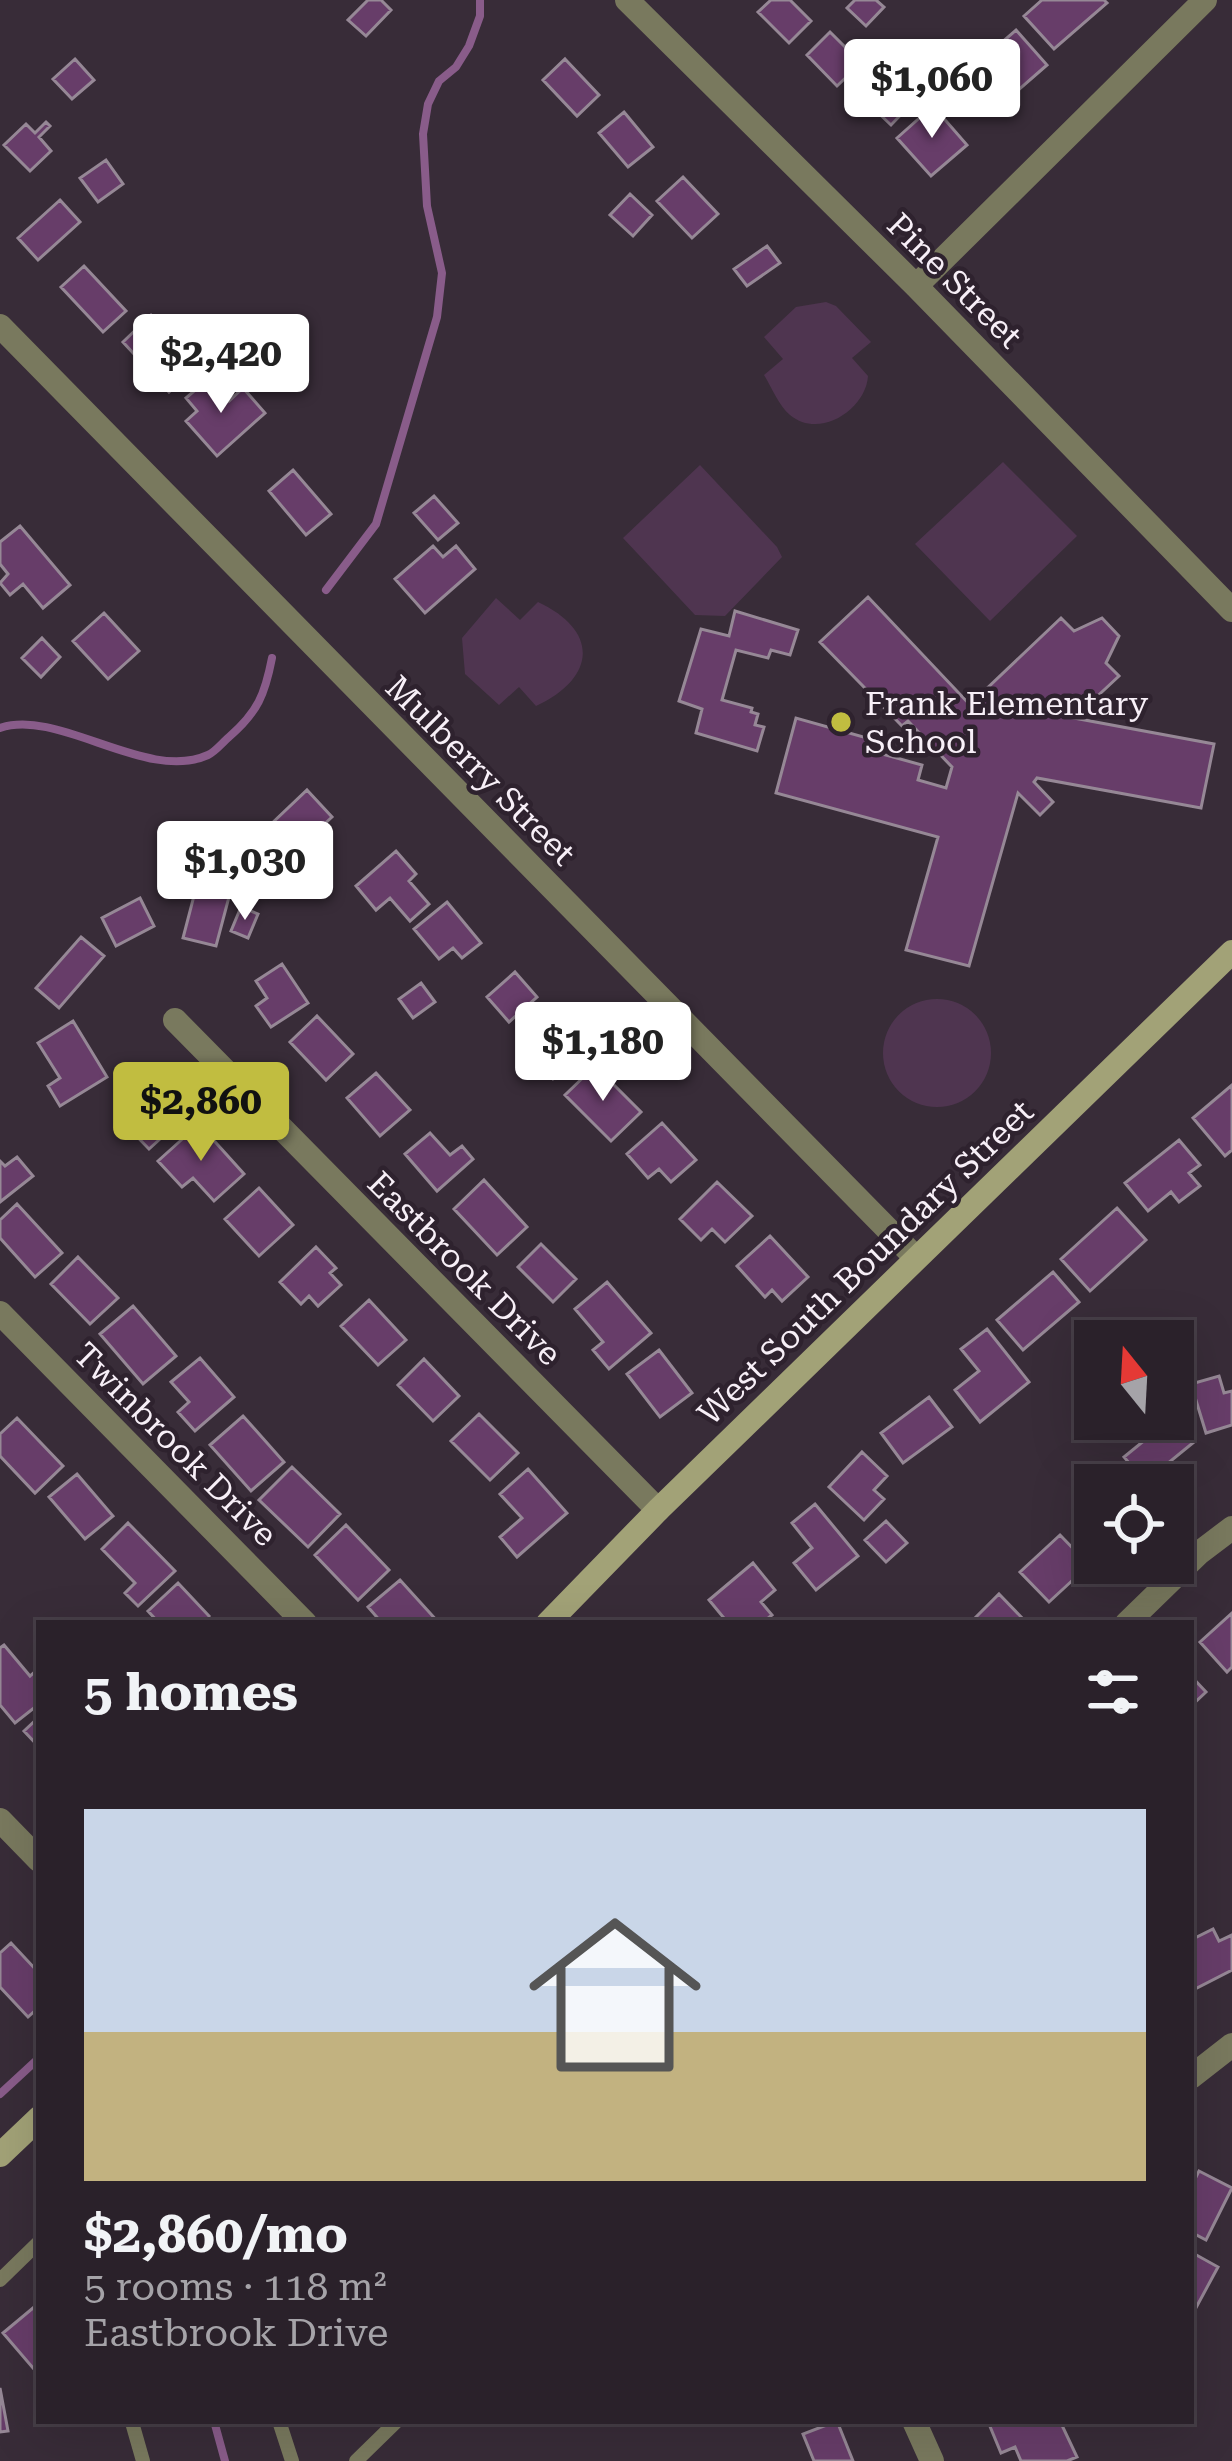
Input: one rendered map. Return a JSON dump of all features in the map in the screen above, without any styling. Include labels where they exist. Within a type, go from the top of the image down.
[{"type":"street","name":"Pine Street","points":[[627,0],[916,286],[1232,610]]},
{"type":"street","points":[[916,286],[1204,0]]},
{"type":"street","name":"Mulberry Street","points":[[0,326],[916,1258]]},
{"type":"street","name":"West South Boundary Street","points":[[551,1620],[1232,952]]},
{"type":"street","name":"Eastbrook Drive","points":[[175,1020],[658,1510]]},
{"type":"street","name":"Twinbrook Drive","points":[[0,1313],[302,1620]]},
{"type":"street","points":[[1130,1620],[1232,1528]]},
{"type":"street","points":[[0,1820],[36,1857]]},
{"type":"street","points":[[1194,2075],[1232,2044]]},
{"type":"street","points":[[0,2155],[36,2121]]},
{"type":"street","points":[[915,2424],[932,2461]]},
{"type":"lane","points":[[0,2280],[36,2245]]},
{"type":"lane","points":[[280,2424],[292,2461]]},
{"type":"lane","points":[[356,2461],[395,2424]]},
{"type":"lane","points":[[133,2426],[143,2461]]},
{"type":"shaded area","points":[[826,302],[836,306],[871,342],[852,358],[868,376],[850,409],[815,424],[790,415],[776,397],[764,375],[783,359],[764,337],[796,307]]},
{"type":"shaded area","points":[[1003,462],[1077,536],[990,621],[915,544]]},
{"type":"shaded area","points":[[700,465],[782,557],[725,616],[695,615],[623,538]]},
{"type":"shaded area","points":[[496,598],[520,620],[538,602],[558,614],[580,640],[583,654],[570,682],[536,706],[519,687],[499,705],[465,674],[462,638]]},
{"type":"shaded area","points":[[937,999],[958,1003],[975,1015],[987,1032],[991,1053],[987,1074],[975,1091],[958,1103],[937,1107],[916,1103],[899,1091],[887,1074],[883,1053],[887,1032],[899,1015],[916,1003]]},
{"type":"building","points":[[368,0],[381,0],[391,10],[366,36],[348,20]]},
{"type":"building","points":[[771,0],[790,0],[811,21],[789,43],[758,12]]},
{"type":"building","points":[[855,0],[876,0],[884,7],[866,26],[847,8]]},
{"type":"building","points":[[1042,0],[1107,3],[1054,49],[1024,16]]},
{"type":"building","points":[[1016,30],[1047,65],[1008,99],[977,64]]},
{"type":"building","points":[[830,32],[861,63],[837,86],[807,55]]},
{"type":"building","points":[[882,55],[922,93],[891,125],[852,88]]},
{"type":"building","points":[[75,59],[94,80],[72,99],[53,79]]},
{"type":"building","points":[[565,59],[599,95],[577,116],[543,80]]},
{"type":"building","points":[[933,106],[967,145],[931,176],[897,138]]},
{"type":"building","points":[[624,112],[653,147],[628,167],[599,133]]},
{"type":"building","points":[[46,122],[50,126],[39,137],[51,151],[30,171],[4,145],[26,124],[35,133]]},
{"type":"building","points":[[106,160],[123,184],[98,202],[80,178]]},
{"type":"building","points":[[683,177],[718,214],[692,238],[657,201]]},
{"type":"building","points":[[630,194],[652,215],[633,236],[610,215]]},
{"type":"building","points":[[60,200],[80,222],[38,260],[18,238]]},
{"type":"building","points":[[767,246],[780,263],[747,286],[734,269]]},
{"type":"building","points":[[84,266],[126,311],[103,332],[61,287]]},
{"type":"building","points":[[151,315],[198,364],[169,392],[123,342]]},
{"type":"building","points":[[209,378],[229,401],[243,388],[265,413],[217,456],[186,421],[197,411],[186,398]]},
{"type":"building","points":[[293,470],[331,514],[306,535],[269,491]]},
{"type":"building","points":[[434,496],[458,523],[438,540],[414,513]]},
{"type":"building","points":[[20,526],[70,585],[43,608],[23,584],[10,595],[0,583],[8,574],[0,564],[0,542]]},
{"type":"building","points":[[433,546],[443,557],[456,546],[475,569],[425,613],[395,579]]},
{"type":"building","name":"Frank Elementary School","points":[[868,597],[972,707],[1061,618],[1074,631],[1102,618],[1119,636],[1106,663],[1119,676],[1074,718],[1214,744],[1201,808],[1037,778],[1034,782],[1053,802],[1040,815],[1018,793],[969,966],[906,950],[938,837],[776,793],[796,718],[885,743],[882,754],[922,765],[918,780],[946,788],[952,767],[908,721],[902,726],[820,642]]},
{"type":"building","points":[[735,611],[798,630],[790,655],[771,650],[768,658],[736,650],[722,700],[758,714],[755,725],[764,727],[757,751],[696,733],[702,709],[679,701],[701,629],[729,636]]},
{"type":"building","points":[[104,613],[139,651],[108,679],[73,641]]},
{"type":"building","points":[[42,638],[60,657],[41,677],[22,658]]},
{"type":"building","points":[[307,790],[332,817],[293,853],[268,827]]},
{"type":"building","points":[[396,851],[416,874],[409,881],[429,904],[410,921],[390,898],[376,910],[356,886]]},
{"type":"building","points":[[196,888],[229,897],[216,946],[183,938]]},
{"type":"building","points":[[140,898],[154,926],[116,946],[102,918]]},
{"type":"building","points":[[447,902],[481,943],[462,958],[453,948],[439,959],[414,929]]},
{"type":"building","points":[[241,907],[258,914],[248,938],[231,931]]},
{"type":"building","points":[[81,937],[104,956],[59,1008],[36,988]]},
{"type":"building","points":[[282,964],[308,1003],[271,1027],[256,1006],[267,998],[256,981]]},
{"type":"building","points":[[515,972],[537,997],[509,1022],[487,997]]},
{"type":"building","points":[[421,983],[435,1002],[413,1018],[399,999]]},
{"type":"building","points":[[552,1013],[585,1051],[553,1079],[520,1041]]},
{"type":"building","points":[[317,1016],[353,1054],[326,1080],[290,1042]]},
{"type":"building","points":[[73,1021],[107,1077],[60,1106],[48,1086],[60,1078],[38,1043]]},
{"type":"building","points":[[595,1066],[641,1112],[611,1141],[565,1095]]},
{"type":"building","points":[[376,1073],[410,1110],[380,1136],[347,1098]]},
{"type":"building","points":[[148,1085],[181,1120],[149,1149],[116,1115]]},
{"type":"building","points":[[1232,1085],[1232,1150],[1225,1156],[1193,1118]]},
{"type":"building","points":[[662,1123],[696,1160],[671,1182],[659,1169],[648,1178],[627,1154]]},
{"type":"building","points":[[199,1124],[244,1174],[214,1201],[193,1178],[182,1187],[158,1161]]},
{"type":"building","points":[[430,1133],[450,1155],[462,1146],[473,1159],[437,1191],[405,1154]]},
{"type":"building","points":[[1179,1140],[1200,1165],[1189,1173],[1200,1186],[1179,1202],[1171,1192],[1148,1211],[1125,1183]]},
{"type":"building","points":[[17,1157],[33,1176],[0,1202],[0,1161],[5,1166]]},
{"type":"building","points":[[484,1180],[527,1227],[497,1255],[454,1209]]},
{"type":"building","points":[[717,1182],[752,1216],[725,1242],[712,1229],[701,1240],[680,1219]]},
{"type":"building","points":[[259,1188],[293,1225],[259,1256],[225,1219]]},
{"type":"building","points":[[17,1204],[62,1253],[35,1277],[0,1238],[0,1220]]},
{"type":"building","points":[[1117,1208],[1146,1240],[1090,1291],[1061,1259]]},
{"type":"building","points":[[770,1236],[808,1277],[782,1301],[772,1290],[765,1297],[737,1266]]},
{"type":"building","points":[[541,1244],[576,1279],[553,1302],[518,1267]]},
{"type":"building","points":[[316,1247],[336,1268],[330,1273],[341,1285],[318,1306],[309,1296],[301,1304],[280,1282]]},
{"type":"building","points":[[78,1257],[118,1298],[90,1324],[51,1284]]},
{"type":"building","points":[[1053,1272],[1079,1302],[1023,1350],[997,1320]]},
{"type":"building","points":[[607,1282],[651,1333],[609,1369],[593,1350],[603,1342],[575,1309]]},
{"type":"building","points":[[369,1300],[406,1340],[378,1365],[341,1326]]},
{"type":"building","points":[[133,1306],[176,1356],[143,1384],[100,1334]]},
{"type":"building","points":[[987,1329],[1029,1382],[980,1422],[955,1390],[979,1371],[961,1349]]},
{"type":"building","points":[[659,1350],[692,1393],[660,1417],[627,1374]]},
{"type":"building","points":[[200,1358],[234,1397],[195,1431],[178,1412],[189,1402],[171,1382]]},
{"type":"building","points":[[424,1359],[459,1396],[433,1421],[398,1385]]},
{"type":"building","points":[[1219,1376],[1224,1393],[1232,1391],[1232,1425],[1206,1433],[1194,1383]]},
{"type":"building","points":[[929,1397],[952,1427],[903,1463],[881,1433]]},
{"type":"building","points":[[479,1414],[518,1453],[490,1480],[451,1441]]},
{"type":"building","points":[[243,1416],[284,1462],[251,1491],[210,1445]]},
{"type":"building","points":[[17,1418],[63,1466],[35,1493],[0,1456],[0,1434]]},
{"type":"building","points":[[1145,1440],[1194,1442],[1167,1464],[1130,1464],[1124,1457]]},
{"type":"building","points":[[862,1452],[887,1476],[874,1490],[884,1499],[864,1520],[829,1487]]},
{"type":"building","points":[[292,1467],[340,1514],[308,1547],[259,1500]]},
{"type":"building","points":[[528,1469],[567,1513],[517,1557],[500,1537],[522,1518],[500,1494]]},
{"type":"building","points":[[77,1474],[113,1516],[85,1539],[49,1497]]},
{"type":"building","points":[[815,1504],[858,1556],[816,1590],[794,1563],[812,1548],[792,1523]]},
{"type":"building","points":[[886,1521],[907,1543],[886,1562],[865,1540]]},
{"type":"building","points":[[128,1523],[175,1571],[138,1606],[125,1593],[135,1583],[102,1549]]},
{"type":"building","points":[[346,1525],[389,1570],[358,1600],[315,1555]]},
{"type":"building","points":[[1060,1535],[1074,1549],[1074,1579],[1049,1602],[1020,1572]]},
{"type":"building","points":[[753,1563],[775,1590],[761,1602],[772,1615],[766,1620],[726,1620],[709,1600]]},
{"type":"building","points":[[400,1580],[436,1620],[379,1620],[368,1607]]},
{"type":"building","points":[[178,1583],[209,1616],[206,1620],[156,1620],[148,1611]]},
{"type":"building","points":[[999,1594],[1024,1620],[973,1620]]},
{"type":"building","points":[[1232,1613],[1232,1667],[1227,1672],[1200,1642]]},
{"type":"building","points":[[4,1645],[30,1676],[36,1671],[36,1706],[15,1723],[0,1705],[0,1648]]},
{"type":"building","points":[[1194,1679],[1206,1692],[1194,1703]]},
{"type":"building","points":[[36,1720],[36,1744],[24,1731]]},
{"type":"building","points":[[1213,1929],[1219,1941],[1232,1935],[1232,1970],[1194,1989],[1194,1938]]},
{"type":"building","points":[[11,1943],[36,1970],[36,2010],[28,2017],[0,1987],[0,1953]]},
{"type":"building","points":[[1199,2171],[1232,2188],[1206,2240],[1194,2234],[1194,2181]]},
{"type":"building","points":[[1194,2254],[1218,2267],[1194,2311]]},
{"type":"building","points":[[36,2306],[36,2372],[3,2333]]},
{"type":"building","points":[[0,2388],[8,2431],[0,2432]]},
{"type":"building","points":[[838,2424],[853,2461],[814,2461],[803,2434]]},
{"type":"building","points":[[989,2424],[1061,2424],[1077,2457],[1021,2461],[1015,2447],[1001,2453]]},
{"type":"waterway","points":[[326,590],[376,524],[437,317],[442,273],[427,206],[423,134],[428,104],[439,81],[456,67],[469,46],[480,16],[480,0]]},
{"type":"waterway","points":[[0,728],[49,728],[158,760],[208,755],[254,711],[272,658]]},
{"type":"waterway","points":[[0,2094],[36,2061]]},
{"type":"waterway","points":[[215,2424],[225,2461]]},
{"type":"place","name":"Frank Elementary School","points":[[841,722]]}]
